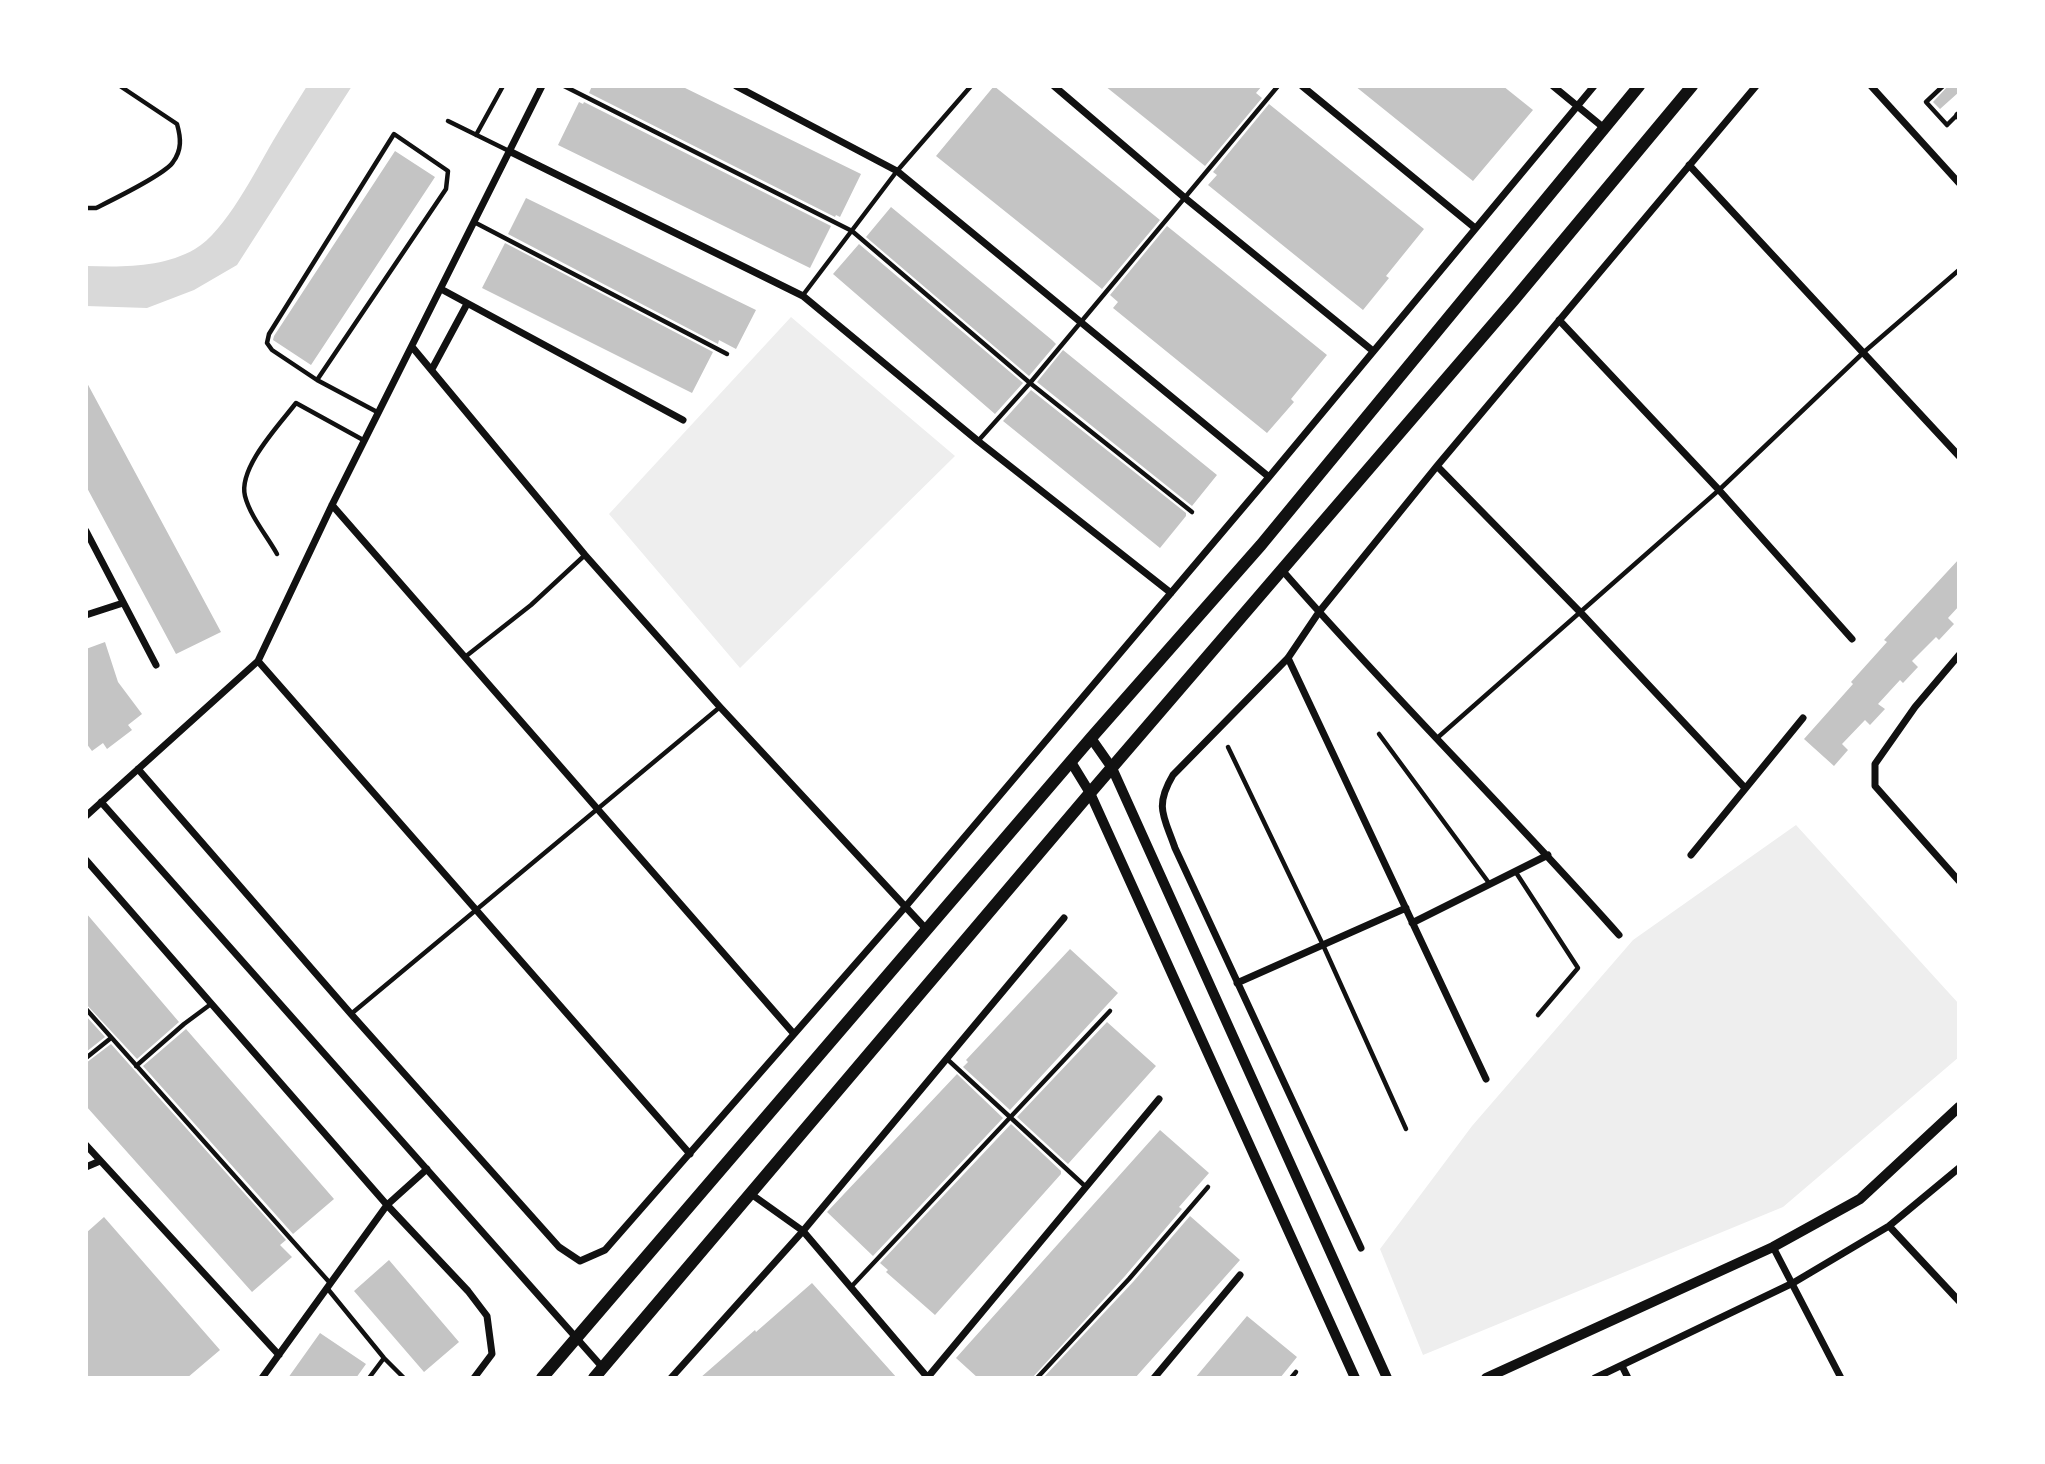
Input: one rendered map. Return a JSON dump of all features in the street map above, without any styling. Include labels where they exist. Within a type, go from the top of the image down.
[{"type":"main road","points":[[542,1378],[1091,738],[1261,545],[1639,86]]},
{"type":"main road","points":[[598,1373],[1111,768],[1513,301],[1692,86]]},
{"type":"street","points":[[86,816],[258,661],[332,505],[542,86]]},
{"type":"street","points":[[736,86],[897,171],[1269,477]]},
{"type":"street","points":[[1054,86],[1185,198],[1373,351]]},
{"type":"street","points":[[1302,86],[1475,228]]},
{"type":"street","points":[[1553,86],[1604,128]]},
{"type":"street","points":[[138,769],[559,1247],[580,1261],[605,1250],[907,905],[1269,477],[1594,86]]},
{"type":"street","points":[[1361,1248],[1175,848],[1160,807],[1164,790],[1172,775],[1288,658],[1319,612],[1437,466],[1756,86]]},
{"type":"street","points":[[1871,86],[1959,183]]},
{"type":"street","points":[[509,151],[803,296],[978,441],[1171,593]]},
{"type":"street","points":[[1689,165],[1959,456]]},
{"type":"street","points":[[441,289],[683,420]]},
{"type":"street","points":[[432,369],[467,304]]},
{"type":"street","points":[[1559,320],[1719,490],[1852,639]]},
{"type":"street","points":[[413,348],[585,555],[720,707],[907,905],[927,930]]},
{"type":"street","points":[[1437,466],[1581,613],[1745,788]]},
{"type":"street","points":[[332,505],[794,1034]]},
{"type":"street","points":[[86,531],[156,665]]},
{"type":"street","points":[[1282,570],[1436,739],[1548,855],[1619,935]]},
{"type":"street","points":[[86,615],[123,603]]},
{"type":"street","points":[[1959,655],[1915,707],[1875,764],[1875,786],[1959,881]]},
{"type":"street","points":[[1288,658],[1486,1079]]},
{"type":"street","points":[[258,661],[690,1154]]},
{"type":"street","points":[[1691,855],[1803,718]]},
{"type":"street","points":[[1091,738],[1111,768],[1387,1378]]},
{"type":"street","points":[[1072,762],[1090,793],[1355,1378]]},
{"type":"street","points":[[101,802],[576,1338],[598,1373]]},
{"type":"street","points":[[1412,923],[1548,855]]},
{"type":"street","points":[[86,860],[387,1205],[468,1290],[487,1316],[492,1354],[474,1378]]},
{"type":"street","points":[[1237,984],[1406,908]]},
{"type":"street","points":[[671,1378],[803,1231],[1064,918]]},
{"type":"street","points":[[751,1194],[803,1231],[928,1378],[1159,1099]]},
{"type":"street","points":[[1486,1378],[1773,1247],[1860,1199],[1959,1107]]},
{"type":"street","points":[[86,1145],[279,1355]]},
{"type":"street","points":[[86,1167],[100,1161]]},
{"type":"street","points":[[1595,1378],[1793,1283],[1889,1226],[1959,1168]]},
{"type":"street","points":[[262,1378],[387,1205],[427,1169]]},
{"type":"street","points":[[1889,1226],[1959,1301]]},
{"type":"street","points":[[1773,1247],[1841,1378]]},
{"type":"street","points":[[1154,1378],[1240,1275]]},
{"type":"street","points":[[1622,1366],[1628,1378]]},
{"type":"street","points":[[678,1371],[684,1378]]},
{"type":"lane","points":[[86,208],[96,208],[172,165],[180,149],[181,136],[177,124],[120,86]]},
{"type":"lane","points":[[475,135],[503,86]]},
{"type":"lane","points":[[564,86],[852,231],[1030,383],[1192,513]]},
{"type":"lane","points":[[803,296],[897,171],[971,86]]},
{"type":"lane","points":[[978,441],[1030,383],[1278,86]]},
{"type":"lane","points":[[1943,86],[1926,102],[1947,125],[1959,115]]},
{"type":"lane","points":[[448,121],[509,151]]},
{"type":"lane","points":[[317,380],[446,190],[448,171],[394,134],[269,334],[267,343],[272,350],[317,380],[379,413]]},
{"type":"lane","points":[[474,222],[727,354]]},
{"type":"lane","points":[[1436,739],[1719,490],[1864,352],[1959,270]]},
{"type":"lane","points":[[277,554],[245,496],[244,478],[251,464],[296,403],[365,441]]},
{"type":"lane","points":[[465,657],[531,605],[585,555]]},
{"type":"lane","points":[[351,1014],[720,707]]},
{"type":"lane","points":[[1379,734],[1489,883]]},
{"type":"lane","points":[[1228,747],[1323,945],[1406,1129]]},
{"type":"lane","points":[[1514,870],[1578,968],[1538,1016]]},
{"type":"lane","points":[[136,1066],[211,1004]]},
{"type":"lane","points":[[86,1009],[329,1286],[384,1359],[404,1378]]},
{"type":"lane","points":[[850,1288],[1110,1011]]},
{"type":"lane","points":[[86,1058],[111,1038]]},
{"type":"lane","points":[[946,1059],[1086,1187]]},
{"type":"lane","points":[[1037,1378],[1129,1279],[1208,1187]]},
{"type":"lane","points":[[369,1378],[384,1359]]},
{"type":"lane","points":[[1291,1378],[1296,1373]]},
{"type":"shaded area","points":[[307,86],[352,86],[237,265],[194,290],[147,308],[86,306],[86,266],[156,263],[182,255],[206,241],[239,200]]},
{"type":"shaded area","points":[[791,317],[955,456],[740,668],[609,514]]},
{"type":"shaded area","points":[[1796,825],[1959,1004],[1959,1057],[1783,1207],[1423,1355],[1380,1249],[1472,1126],[1633,940]]},
{"type":"building","points":[[592,86],[681,86],[861,174],[840,217],[835,217],[589,93]]},
{"type":"building","points":[[994,86],[1160,220],[1102,289],[936,156]]},
{"type":"building","points":[[1105,86],[1262,86],[1256,93],[1262,98],[1205,166]]},
{"type":"building","points":[[1355,86],[1503,86],[1533,110],[1473,181]]},
{"type":"building","points":[[1948,86],[1959,86],[1959,92],[1940,109],[1933,102]]},
{"type":"building","points":[[579,102],[584,102],[831,226],[810,268],[558,145]]},
{"type":"building","points":[[1269,104],[1424,229],[1363,310],[1208,185],[1217,175],[1213,172]]},
{"type":"building","points":[[395,151],[435,177],[311,365],[273,340],[274,336]]},
{"type":"building","points":[[526,198],[756,310],[736,349],[719,340],[718,344],[508,234]]},
{"type":"building","points":[[891,207],[1056,344],[1029,376],[866,237]]},
{"type":"building","points":[[1167,226],[1327,355],[1291,399],[1294,402],[1267,433],[1113,308],[1118,302],[1110,295]]},
{"type":"building","points":[[505,243],[713,352],[692,393],[482,288]]},
{"type":"building","points":[[859,244],[1023,383],[995,414],[833,274]]},
{"type":"building","points":[[1063,350],[1217,475],[1192,506],[1037,382]]},
{"type":"building","points":[[86,381],[221,632],[176,654],[86,486]]},
{"type":"building","points":[[1031,390],[1186,513],[1160,548],[1003,421]]},
{"type":"building","points":[[1959,559],[1959,606],[1948,618],[1954,624],[1939,640],[1936,637],[1912,661],[1918,667],[1903,683],[1900,680],[1878,704],[1885,709],[1870,725],[1865,720],[1842,744],[1848,750],[1834,766],[1804,739],[1887,642],[1884,640]]},
{"type":"building","points":[[105,642],[118,682],[142,714],[128,725],[132,730],[107,749],[103,743],[92,751],[86,743],[86,649]]},
{"type":"building","points":[[86,913],[179,1022],[137,1059],[86,1004]]},
{"type":"building","points":[[1070,949],[1118,993],[1010,1110],[963,1067],[968,1062],[966,1060]]},
{"type":"building","points":[[86,1016],[105,1037],[86,1052]]},
{"type":"building","points":[[1107,1022],[1156,1066],[1068,1164],[1017,1117]]},
{"type":"building","points":[[186,1029],[334,1199],[293,1234],[143,1066]]},
{"type":"building","points":[[111,1044],[286,1240],[280,1245],[292,1257],[252,1292],[86,1106],[86,1063]]},
{"type":"building","points":[[957,1074],[1003,1118],[873,1256],[827,1212]]},
{"type":"building","points":[[1011,1124],[1061,1171],[1061,1174],[935,1315],[886,1272],[888,1270],[880,1263]]},
{"type":"building","points":[[1160,1130],[1209,1173],[1125,1276],[1032,1378],[978,1378],[956,1358]]},
{"type":"building","points":[[1190,1216],[1240,1260],[1135,1378],[1043,1378],[1133,1282]]},
{"type":"building","points":[[104,1217],[220,1350],[187,1378],[86,1378],[86,1233]]},
{"type":"building","points":[[389,1260],[459,1342],[424,1372],[354,1291]]},
{"type":"building","points":[[812,1283],[897,1378],[700,1378],[755,1330],[756,1332]]},
{"type":"building","points":[[1247,1316],[1297,1357],[1280,1378],[1195,1378]]},
{"type":"building","points":[[320,1333],[366,1364],[356,1378],[288,1378]]}]
